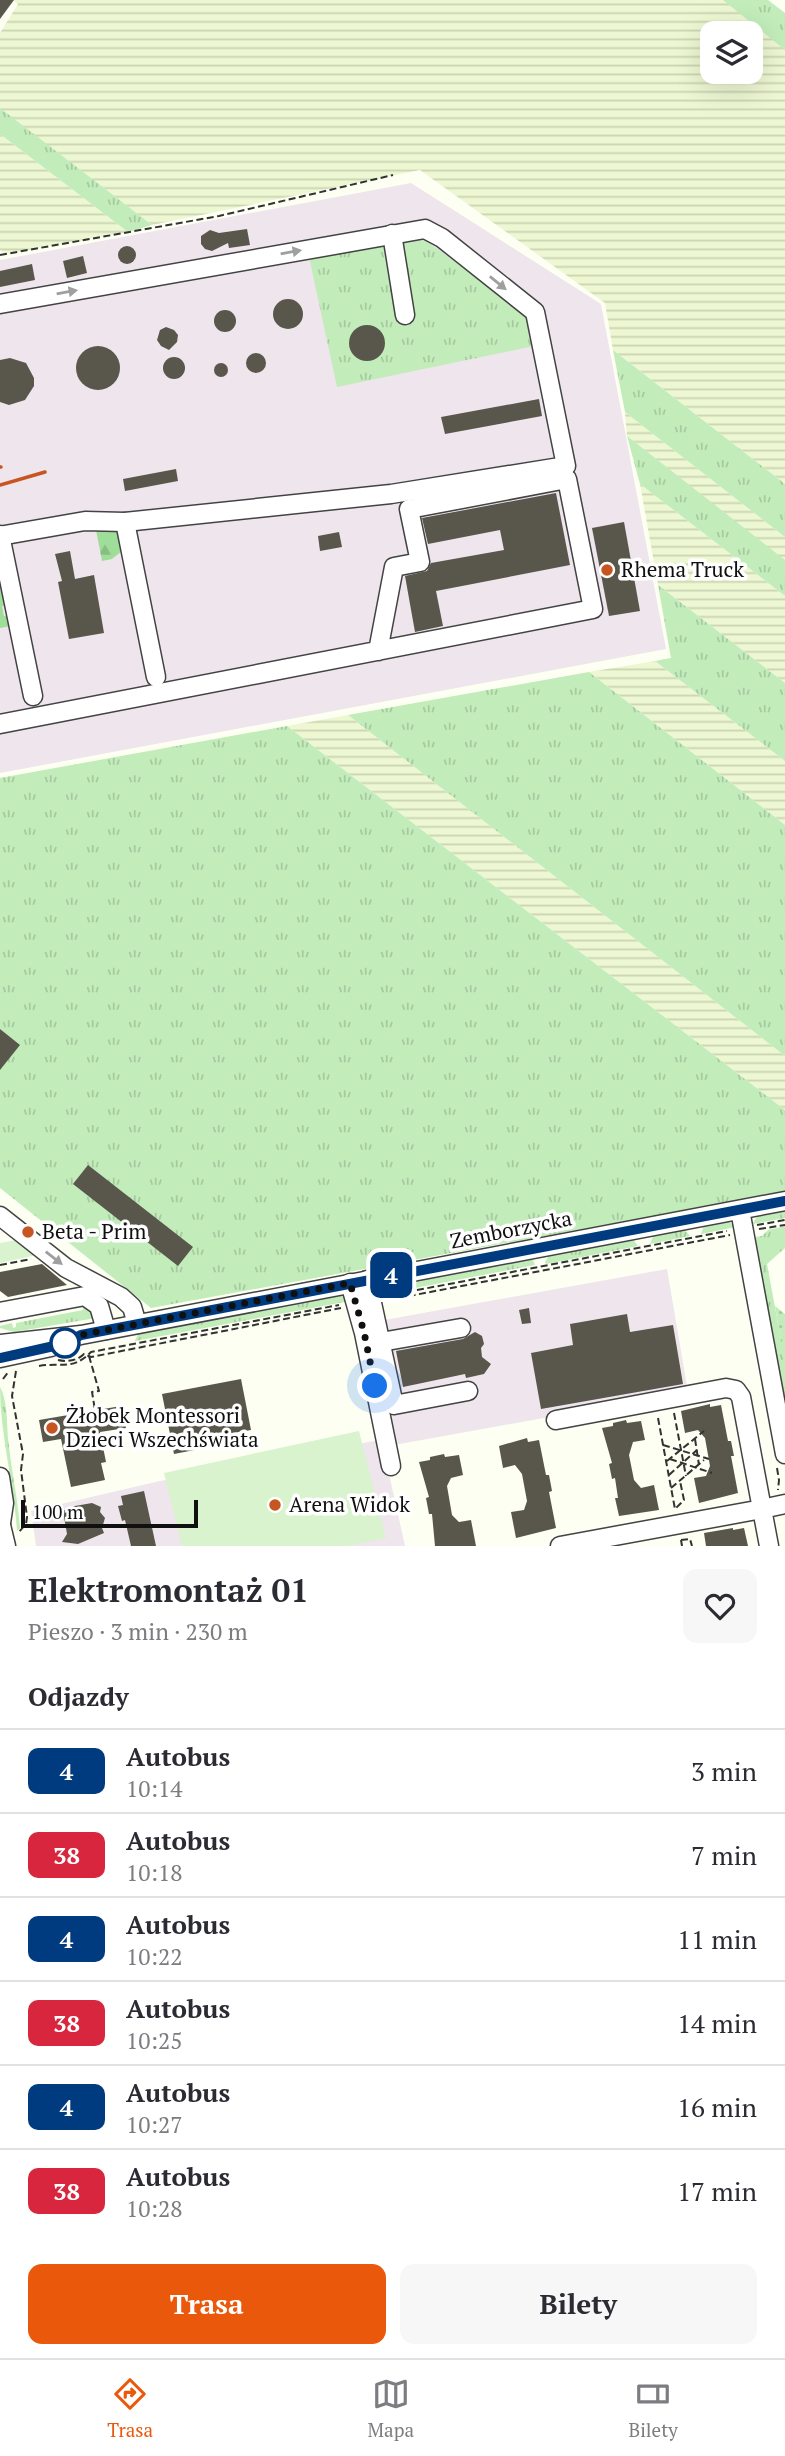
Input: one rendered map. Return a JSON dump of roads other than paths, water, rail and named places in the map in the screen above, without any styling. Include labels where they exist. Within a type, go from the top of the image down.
[{"type":"street","points":[[0,304],[425,229],[442,238],[535,312],[566,466],[391,494],[125,522],[85,521],[0,535],[33,696]]},
{"type":"street","points":[[392,234],[405,315]]},
{"type":"street","points":[[0,724],[378,651],[593,609],[567,479],[409,509],[420,562],[394,567],[378,651]]},
{"type":"street","points":[[125,522],[156,677]]},
{"type":"street","name":"Zemborzycka","points":[[0,1344],[81,1335],[785,1201]]},
{"type":"street","points":[[740,1210],[785,1454]]},
{"type":"street","points":[[0,1216],[66,1268],[121,1297],[132,1307],[137,1324]]},
{"type":"street","points":[[358,1281],[381,1342],[394,1405],[468,1391]]},
{"type":"street","points":[[0,1312],[85,1296],[99,1306],[106,1330]]},
{"type":"street","points":[[364,1302],[364,1332],[391,1466]]},
{"type":"street","points":[[381,1342],[461,1328]]},
{"type":"street","name":"Zemborzycka","points":[[0,1358],[63,1344],[81,1335]]},
{"type":"street","points":[[556,1420],[726,1388],[736,1390],[741,1397],[769,1546]]},
{"type":"street","points":[[0,1477],[4,1503],[0,1522],[11,1540]]},
{"type":"street","points":[[560,1546],[785,1504]]},
{"type":"railway","points":[[0,485],[45,472]]},
{"type":"place","name":"Rhema Truck","points":[[607,570]]},
{"type":"place","name":"Beta - Prim","points":[[28,1232]]},
{"type":"place","name":"Żłobek Montessori Dzieci Wszechświata","points":[[52,1428]]},
{"type":"place","name":"Arena Widok","points":[[275,1505]]}]
